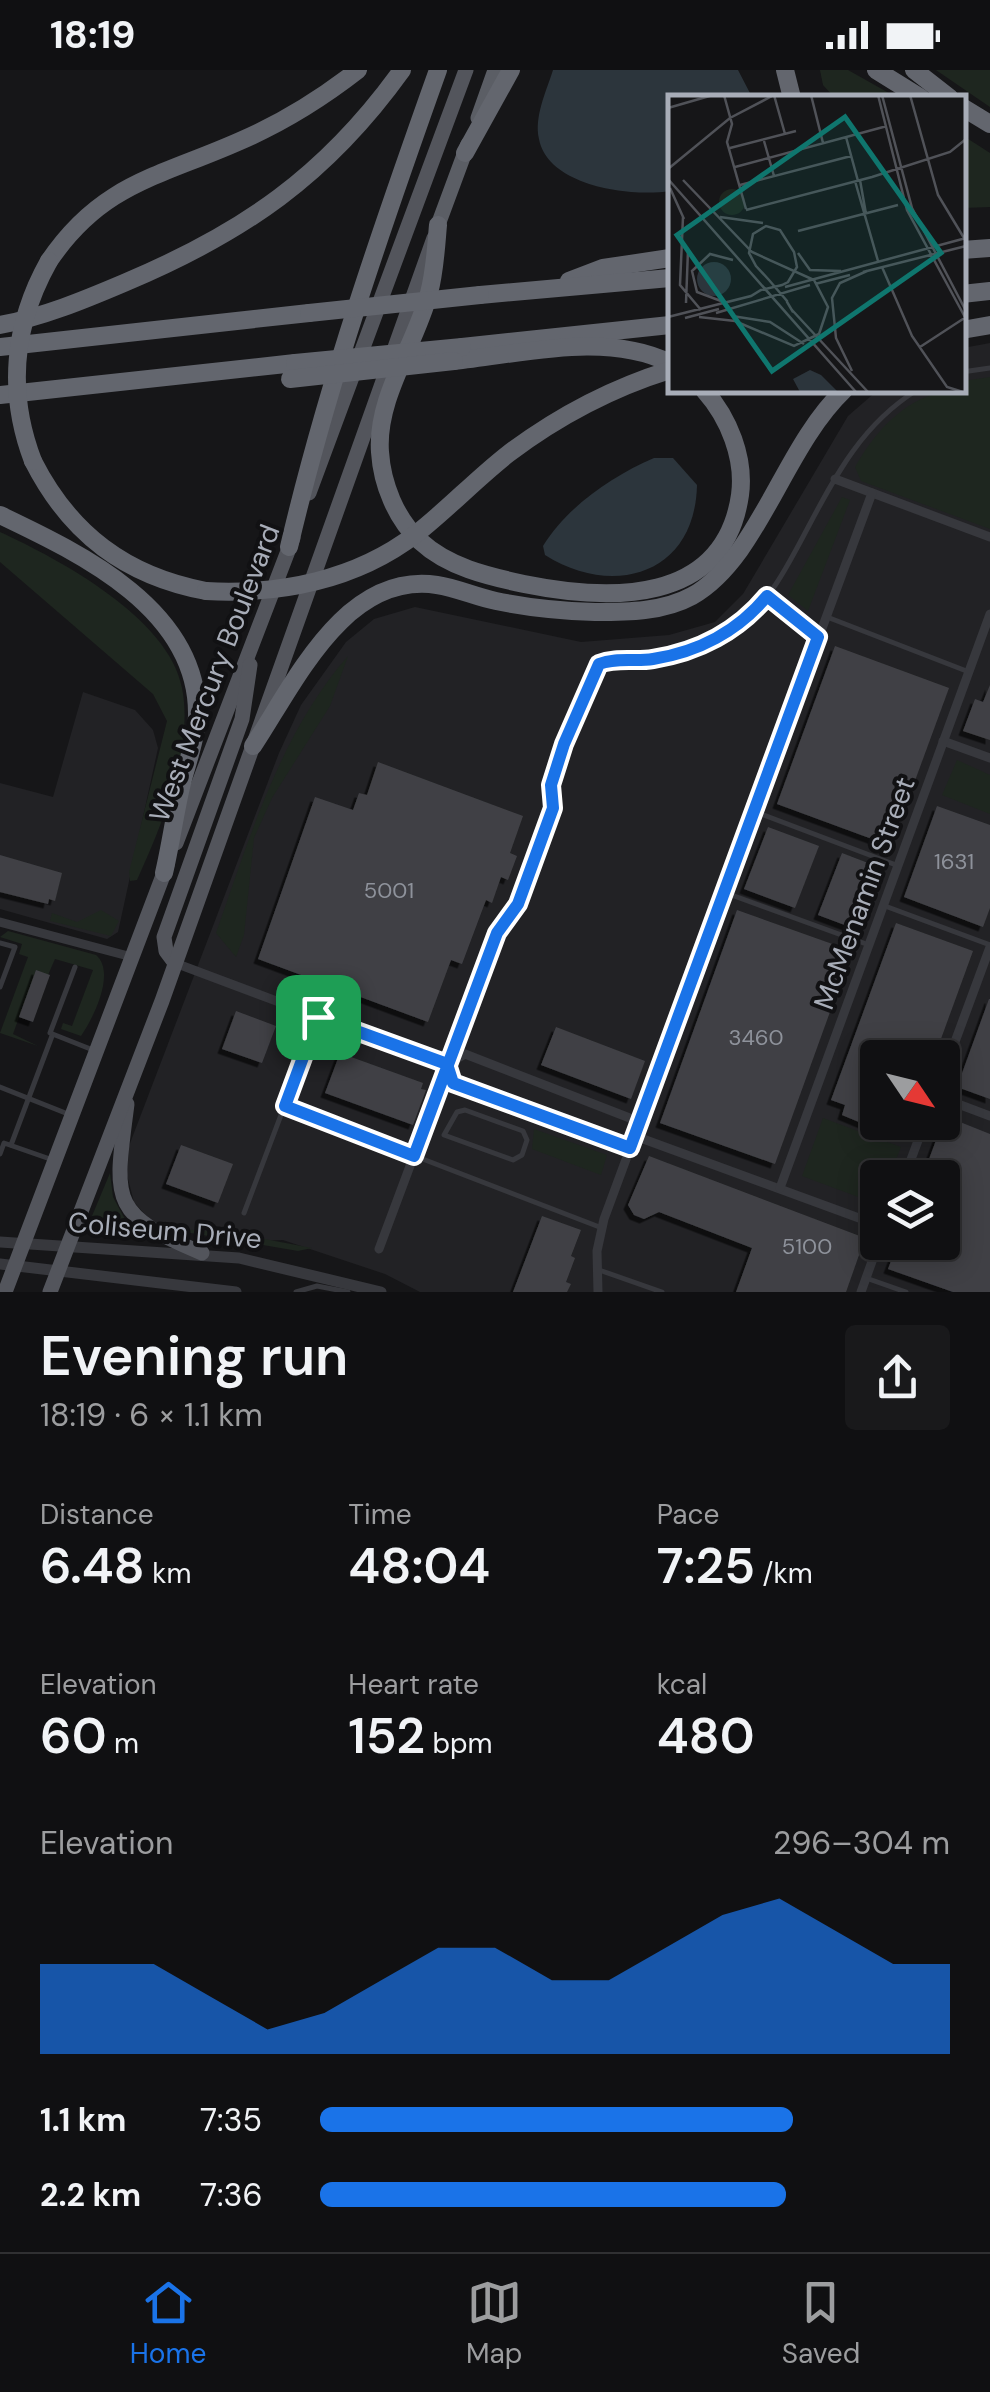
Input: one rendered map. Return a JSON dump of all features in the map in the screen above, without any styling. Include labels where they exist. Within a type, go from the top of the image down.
[{"type":"highway","points":[[358,70],[269,128],[118,191],[75,227],[48,261],[27,307],[17,359],[19,414],[33,462],[64,512],[106,552],[160,580],[206,591],[264,591],[302,585],[370,562],[412,537],[509,453],[605,394],[668,367]]},
{"type":"highway","points":[[0,324],[48,314],[243,226],[346,139],[402,70]]},
{"type":"highway","points":[[289,547],[310,456],[378,234],[438,70]]},
{"type":"highway","name":"West Mercury Boulevard","points":[[438,225],[495,70]]},
{"type":"highway","points":[[465,152],[511,70]]},
{"type":"highway","points":[[786,70],[791,95]]},
{"type":"highway","points":[[876,70],[916,95]]},
{"type":"highway","points":[[914,70],[946,95]]},
{"type":"highway","points":[[965,109],[990,124]]},
{"type":"highway","points":[[965,122],[990,135]]},
{"type":"highway","points":[[438,225],[430,292],[385,411],[380,452],[400,516],[421,542],[443,558],[508,581],[566,591],[639,593],[682,580],[700,567],[727,534],[741,482],[734,441],[705,392]]},
{"type":"highway","points":[[965,250],[990,248]]},
{"type":"highway","points":[[550,288],[604,268],[668,258]]},
{"type":"highway","points":[[0,347],[668,278]]},
{"type":"highway","points":[[965,294],[990,291]]},
{"type":"highway","points":[[965,319],[990,315]]},
{"type":"highway","points":[[0,395],[214,372],[292,371],[458,354],[668,324]]},
{"type":"highway","points":[[965,329],[990,325]]},
{"type":"highway","points":[[458,354],[605,348],[642,352],[668,365]]},
{"type":"highway","points":[[253,746],[338,623],[364,602],[396,588],[442,586],[495,601],[570,612],[643,610],[688,598],[724,570],[741,550],[798,445],[842,392]]},
{"type":"highway","points":[[0,514],[129,590],[151,609],[183,649],[194,685],[197,719],[164,873]]},
{"type":"main road","name":"West Mercury Boulevard","points":[[5,1292],[8,1264],[23,1244],[466,70]]},
{"type":"main road","name":"West Mercury Boulevard","points":[[50,1292],[175,963],[438,225]]},
{"type":"main road","points":[[175,963],[166,951],[164,937],[242,719],[255,632]]},
{"type":"main road","points":[[130,1080],[119,1164],[123,1200],[146,1228],[202,1253]]},
{"type":"street","points":[[835,479],[990,537]]},
{"type":"street","points":[[598,1292],[596,1269],[602,1228],[872,493]]},
{"type":"street","name":"McMenamin Street","points":[[780,1188],[990,614]]},
{"type":"street","points":[[379,1248],[497,933],[518,904],[553,808],[555,773],[592,673]]},
{"type":"street","points":[[943,741],[990,758]]},
{"type":"street","points":[[0,922],[132,956]]},
{"type":"street","points":[[956,1040],[990,946]]},
{"type":"street","points":[[175,963],[447,1064],[465,1054],[640,1122]]},
{"type":"street","points":[[447,1064],[453,1083],[630,1148]]},
{"type":"street","points":[[960,1105],[990,1116]]},
{"type":"street","points":[[636,1136],[860,1218]]},
{"type":"street","name":"Coliseum Drive","points":[[0,1242],[202,1253],[284,1266],[381,1292]]},
{"type":"street","points":[[861,1292],[872,1260]]},
{"type":"street","name":"Coliseum Drive","points":[[8,1264],[236,1292]]},
{"type":"lane","points":[[965,372],[990,368]]},
{"type":"lane","points":[[592,673],[607,660],[651,660],[703,645],[733,629],[767,596],[866,430],[914,392]]},
{"type":"lane","points":[[767,596],[818,637]]},
{"type":"lane","points":[[826,616],[969,672]]},
{"type":"lane","points":[[753,812],[899,866]]},
{"type":"lane","points":[[724,892],[869,945]]},
{"type":"lane","points":[[884,906],[990,946]]},
{"type":"lane","points":[[0,943],[15,947],[0,988]]},
{"type":"lane","points":[[11,1146],[75,968]]},
{"type":"lane","points":[[244,1213],[318,1017]]},
{"type":"lane","points":[[53,1035],[96,1051]]},
{"type":"lane","points":[[0,1087],[70,1115]]},
{"type":"lane","points":[[285,1106],[602,1228]]},
{"type":"lane","points":[[465,1110],[523,1132],[527,1140],[522,1156],[513,1160],[444,1135],[457,1112],[465,1110]]},
{"type":"lane","points":[[0,1154],[4,1143],[53,1160]]},
{"type":"lane","points":[[596,1269],[662,1292]]},
{"type":"lane","points":[[866,1278],[906,1292]]},
{"type":"lane","points":[[296,1292],[317,1286],[348,1292]]},
{"type":"shaded area","points":[[553,70],[738,70],[751,95],[668,95],[668,191],[654,192],[594,185],[558,168],[539,139],[542,104]]},
{"type":"shaded area","points":[[820,70],[848,70],[892,95],[832,95],[823,85]]},
{"type":"shaded area","points":[[936,70],[990,70],[990,107]]},
{"type":"shaded area","points":[[965,137],[990,153],[990,207],[965,208]]},
{"type":"shaded area","points":[[990,343],[990,1292],[420,1292],[385,1274],[283,1240],[255,1241],[167,1228],[149,1219],[134,1202],[127,1175],[129,1146],[279,753],[301,705],[346,642],[374,619],[415,607],[581,642],[669,635],[715,622],[743,594],[848,416],[876,392],[965,392],[965,348]]},
{"type":"shaded area","points":[[990,377],[990,529],[861,481],[855,467],[899,413],[928,396],[965,392],[965,381]]},
{"type":"shaded area","points":[[654,458],[673,458],[697,485],[693,516],[682,540],[666,558],[646,570],[597,575],[545,555],[543,546],[578,505],[607,483]]},
{"type":"shaded area","points":[[842,497],[850,500],[808,611],[788,595]]},
{"type":"shaded area","points":[[0,532],[108,594],[156,638],[173,662],[185,711],[180,761],[137,880],[130,881],[129,872],[167,721],[153,694],[0,562]]},
{"type":"shaded area","points":[[348,656],[330,706],[272,798],[254,838],[244,935],[236,957],[216,933],[255,824],[303,719]]},
{"type":"shaded area","points":[[83,692],[135,710],[153,730],[158,748],[118,932],[107,939],[0,909],[0,783],[53,797]]},
{"type":"shaded area","points":[[957,760],[990,775],[990,814],[942,795]]},
{"type":"shaded area","points":[[101,910],[119,921],[111,936],[50,921],[52,913],[77,922]]},
{"type":"shaded area","points":[[8,931],[96,955],[102,963],[101,995],[81,1036],[61,1029],[63,1023],[72,1026],[93,970],[55,959],[48,975],[36,971],[13,1034],[38,1046],[0,1033],[28,957],[19,954],[22,944],[0,937]]},
{"type":"shaded area","points":[[823,1118],[860,1132],[860,1140],[882,1140],[901,1147],[896,1160],[860,1160],[860,1198],[802,1176]]},
{"type":"shaded area","points":[[534,1129],[607,1155],[601,1175],[532,1149]]},
{"type":"shaded area","points":[[110,1173],[113,1197],[127,1223],[104,1225],[92,1216]]},
{"type":"shaded area","points":[[161,1228],[227,1232],[312,1248],[298,1251]]},
{"type":"building","points":[[835,646],[949,688],[891,846],[777,804]]},
{"type":"building","points":[[990,685],[990,740],[963,731],[975,699],[983,702]]},
{"type":"building","points":[[378,762],[523,816],[510,853],[517,856],[508,880],[501,877],[492,903],[486,900],[462,964],[451,960],[428,1022],[258,959],[315,797],[353,810],[359,793],[367,795]]},
{"type":"building","points":[[937,806],[990,825],[990,908],[983,927],[904,897]]},
{"type":"building","points":[[768,827],[819,846],[795,908],[744,889]]},
{"type":"building","points":[[842,853],[881,868],[858,930],[818,915]]},
{"type":"building","points":[[0,855],[62,873],[55,901],[49,899],[48,904],[0,892]]},
{"type":"building","points":[[737,910],[852,951],[775,1164],[660,1123]]},
{"type":"building","points":[[896,923],[973,951],[941,1040],[860,1040],[860,1122],[842,1115],[845,1105],[831,1100]]},
{"type":"building","points":[[36,970],[50,975],[33,1022],[19,1017]]},
{"type":"building","points":[[990,999],[990,1099],[960,1088]]},
{"type":"building","points":[[236,1011],[276,1026],[262,1063],[222,1049]]},
{"type":"building","points":[[556,1027],[645,1061],[631,1099],[541,1065]]},
{"type":"building","points":[[340,1053],[423,1083],[421,1089],[426,1090],[413,1125],[325,1093]]},
{"type":"building","points":[[960,1122],[990,1134],[990,1292],[953,1292],[888,1269],[891,1260],[960,1260],[960,1160],[929,1160],[936,1140],[960,1140]]},
{"type":"building","points":[[181,1145],[233,1164],[218,1203],[166,1184]]},
{"type":"building","points":[[649,1156],[860,1236],[860,1252],[846,1292],[736,1292],[752,1248],[659,1212],[644,1219],[634,1215],[628,1205]]},
{"type":"building","points":[[542,1216],[581,1230],[566,1282],[571,1284],[567,1292],[513,1292]]},
{"type":"route","points":[[318,1017],[285,1106],[414,1156],[436,1092],[447,1064],[464,1020],[477,984],[497,933],[518,904],[553,808],[551,785],[564,744],[599,664],[607,660],[651,660],[703,645],[733,629],[767,596],[818,637],[630,1148],[453,1083],[447,1064],[318,1017]]}]
